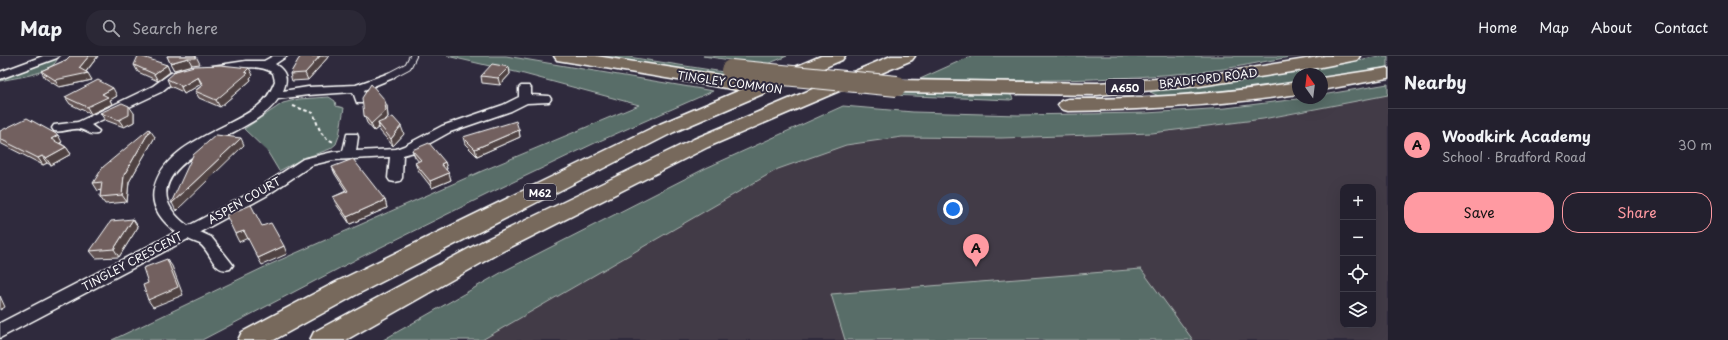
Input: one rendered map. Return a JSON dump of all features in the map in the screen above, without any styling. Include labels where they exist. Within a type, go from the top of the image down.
[{"type":"main road","name":"TINGLEY COMMON","points":[[563,56],[734,77],[898,93]]},
{"type":"main road","name":"TINGLEY COMMON","points":[[649,56],[734,77]]},
{"type":"main road","name":"M62","points":[[250,340],[345,289],[668,128],[836,56]]},
{"type":"main road","name":"M62","points":[[323,340],[491,247],[701,143],[906,56]]},
{"type":"main road","name":"BRADFORD ROAD","points":[[898,93],[1097,89],[1200,82],[1312,64],[1351,56]]},
{"type":"main road","points":[[1328,83],[1388,73]]},
{"type":"main road","name":"BRADFORD ROAD","points":[[898,93],[971,104],[1112,105],[1240,97],[1292,89]]},
{"type":"street","points":[[0,76],[53,56]]},
{"type":"street","points":[[58,128],[87,128],[157,88],[175,75],[196,68],[218,69],[242,65],[268,64],[281,56]]},
{"type":"street","points":[[268,64],[277,70],[282,81],[276,96],[334,88],[358,88],[389,76]]},
{"type":"street","points":[[358,88],[361,100]]},
{"type":"street","name":"ASPEN COURT","points":[[187,233],[261,192],[308,162],[333,156],[350,146],[397,153],[409,149],[446,129],[507,108],[525,94],[545,99]]},
{"type":"street","name":"TINGLEY CRESCENT","points":[[0,331],[187,233],[168,217],[160,201],[160,184],[170,169],[204,141],[258,112],[276,96]]},
{"type":"street","points":[[395,178],[397,153]]},
{"type":"street","name":"ASPEN COURT","points":[[187,233],[206,241],[225,265]]},
{"type":"lane","points":[[389,76],[408,66],[413,56]]},
{"type":"path","points":[[292,94],[290,103],[294,107],[314,113],[320,135],[326,140],[350,146]]},
{"type":"shaded area","points":[[1388,95],[1388,340],[482,340],[778,169],[846,145],[902,137],[1001,138],[1152,133],[1263,119]]},
{"type":"green space","points":[[55,56],[57,60],[47,69],[32,75],[0,81],[0,76]]},
{"type":"green space","points":[[447,56],[506,56],[713,91],[595,143],[488,194],[357,259],[202,340],[112,340],[271,264],[482,171],[639,105],[524,74]]},
{"type":"green space","points":[[593,56],[622,56],[736,74],[726,78]]},
{"type":"green space","points":[[703,56],[787,56],[765,65]]},
{"type":"green space","points":[[971,56],[1296,56],[1211,71],[1164,75],[1094,79],[920,79]]},
{"type":"green space","points":[[1379,56],[1388,56],[1388,67],[1328,78],[1328,68],[1317,68]]},
{"type":"green space","points":[[1292,72],[1292,84],[1231,92],[1161,97],[1150,92],[1154,90]]},
{"type":"green space","points":[[1388,84],[1388,95],[1263,119],[1152,133],[1001,138],[902,137],[846,145],[778,169],[482,340],[383,340],[504,271],[706,168],[843,106],[913,112],[1018,115],[1146,113],[1226,108],[1292,100],[1292,104],[1328,104],[1328,94]]},
{"type":"green space","points":[[904,91],[1007,94],[1011,95],[1013,99],[890,95]]},
{"type":"green space","points":[[329,97],[335,101],[336,106],[344,108],[336,144],[330,149],[302,159],[279,171],[267,151],[244,129],[283,103],[299,99]]},
{"type":"green space","points":[[1141,269],[1193,340],[845,340],[831,294]]},
{"type":"building","points":[[70,56],[89,56],[79,68],[88,73],[55,80],[41,71],[66,60]]},
{"type":"building","points":[[138,56],[167,65],[154,74],[134,65]]},
{"type":"building","points":[[167,56],[196,56],[196,58],[188,58],[170,63]]},
{"type":"building","points":[[301,56],[320,56],[305,73],[290,74],[298,60]]},
{"type":"building","points":[[492,64],[509,67],[498,78],[481,76]]},
{"type":"building","points":[[221,65],[249,68],[245,72],[248,73],[216,100],[195,91],[203,85],[198,77],[181,87],[180,85],[167,79],[176,71],[194,66]]},
{"type":"building","points":[[98,80],[113,88],[102,94],[108,97],[87,107],[65,97]]},
{"type":"building","points":[[371,84],[384,99],[386,110],[371,124],[364,115],[362,98]]},
{"type":"building","points":[[122,103],[129,106],[129,115],[119,120],[100,113]]},
{"type":"building","points":[[393,117],[401,126],[391,139],[378,123]]},
{"type":"building","points":[[27,118],[58,135],[51,139],[66,147],[46,158],[42,156],[38,158],[0,139],[0,131]]},
{"type":"building","points":[[516,121],[519,130],[475,149],[463,137]]},
{"type":"building","points":[[149,129],[150,130],[124,175],[122,195],[100,197],[102,182],[93,183],[103,167]]},
{"type":"building","points":[[216,135],[241,138],[171,203],[193,155]]},
{"type":"building","points":[[429,143],[445,162],[441,164],[449,173],[430,181],[415,163],[421,160],[412,150]]},
{"type":"building","points":[[353,159],[385,200],[347,217],[333,197],[348,191],[332,167]]},
{"type":"building","points":[[251,205],[262,226],[271,223],[284,246],[258,258],[244,231],[235,234],[226,215]]},
{"type":"building","points":[[133,219],[114,249],[90,251],[111,221]]},
{"type":"building","points":[[167,259],[178,287],[148,300],[143,285],[148,283],[143,268]]},
{"type":"place","name":"Woodkirk Academy","points":[[976,267]]}]
